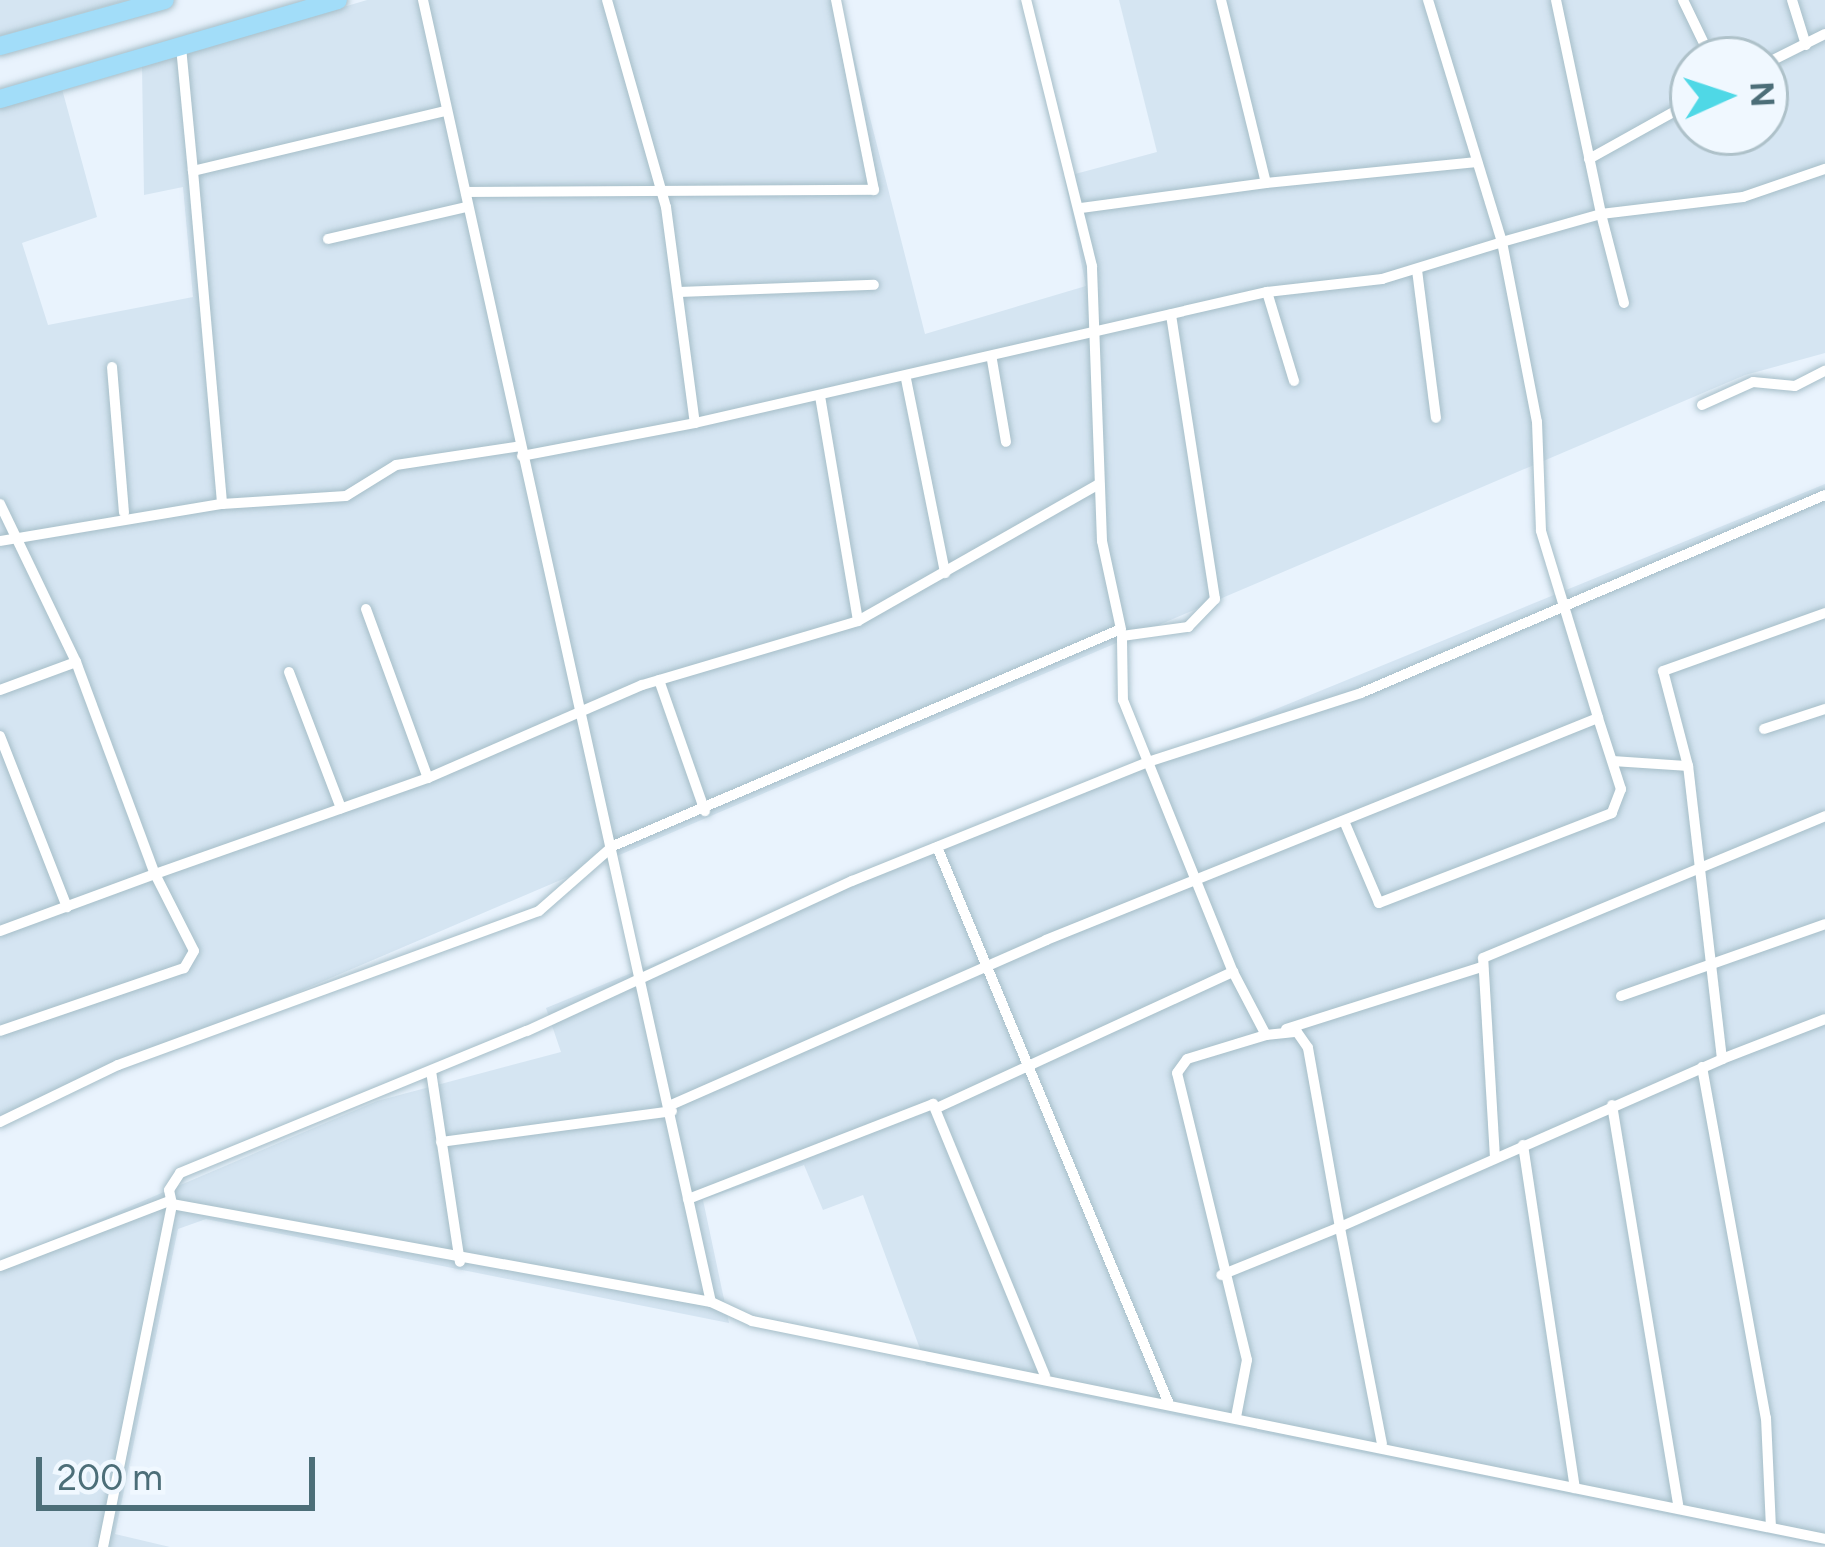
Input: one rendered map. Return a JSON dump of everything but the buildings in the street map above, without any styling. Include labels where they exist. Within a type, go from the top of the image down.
[{"type":"highway","points":[[0,46],[164,0]]},
{"type":"highway","points":[[0,99],[338,0]]},
{"type":"street","points":[[423,0],[444,111],[614,846],[638,982],[671,1108],[711,1302]]},
{"type":"street","points":[[607,0],[658,190],[679,292],[695,423]]},
{"type":"street","points":[[466,192],[878,188],[836,0]]},
{"type":"street","points":[[1026,0],[1081,208],[1096,332],[1100,484],[1121,634],[1117,675],[1233,972],[1266,1035]]},
{"type":"street","points":[[1221,0],[1266,183]]},
{"type":"street","points":[[1344,821],[1379,903],[1612,813],[1622,801],[1567,600],[1541,531],[1538,422],[1502,242],[1428,0]]},
{"type":"street","points":[[1556,0],[1624,303]]},
{"type":"street","points":[[1683,0],[1700,36]]},
{"type":"street","points":[[1792,0],[1806,45]]},
{"type":"street","points":[[1789,53],[1825,34]]},
{"type":"street","points":[[181,47],[222,504]]},
{"type":"street","points":[[193,171],[444,111]]},
{"type":"street","points":[[1589,159],[1669,114]]},
{"type":"street","points":[[1081,208],[1477,162]]},
{"type":"street","points":[[6,539],[124,513],[346,496],[396,464],[521,451],[695,423],[992,360],[1267,292],[1417,270],[1601,214],[1743,197],[1825,169]]},
{"type":"street","points":[[328,239],[467,207]]},
{"type":"street","points":[[1417,270],[1436,418]]},
{"type":"street","points":[[679,292],[874,286]]},
{"type":"street","points":[[1267,292],[1294,381]]},
{"type":"street","points":[[0,1123],[118,1065],[174,1054],[539,911],[614,846],[1121,634],[1188,626],[1215,598],[1171,314]]},
{"type":"street","points":[[992,360],[1006,442]]},
{"type":"street","points":[[112,368],[124,513]]},
{"type":"street","points":[[1702,405],[1753,382],[1795,386],[1825,371]]},
{"type":"street","points":[[906,379],[945,572]]},
{"type":"street","points":[[820,396],[858,621]]},
{"type":"street","points":[[0,931],[428,778],[659,680],[858,621],[1100,484]]},
{"type":"street","points":[[103,1547],[170,1203],[180,1173],[638,982],[937,847],[1148,762],[1309,713],[1567,600],[1825,495]]},
{"type":"street","points":[[0,504],[6,539],[76,662],[192,960],[0,1031]]},
{"type":"street","points":[[366,609],[428,778]]},
{"type":"street","points":[[1722,1059],[1688,766],[1668,664],[1825,613]]},
{"type":"street","points":[[0,690],[76,662]]},
{"type":"street","points":[[290,672],[341,808]]},
{"type":"street","points":[[659,680],[705,811]]},
{"type":"street","points":[[1764,729],[1825,709]]},
{"type":"street","points":[[441,1142],[671,1108],[1195,880],[1598,718]]},
{"type":"street","points":[[0,736],[67,907]]},
{"type":"street","points":[[1614,760],[1688,766]]},
{"type":"street","points":[[1236,1418],[1249,1377],[1221,1275],[1177,1073],[1187,1059],[1482,967],[1500,947],[1825,816]]},
{"type":"street","points":[[937,847],[1169,1404]]},
{"type":"street","points":[[1621,996],[1709,969],[1825,924]]},
{"type":"street","points":[[1482,967],[1495,1158]]},
{"type":"street","points":[[688,1199],[913,1104],[939,1107],[1025,1061],[1233,972]]},
{"type":"street","points":[[1221,1275],[1825,1018]]},
{"type":"street","points":[[1282,1031],[1309,1048],[1382,1444]]},
{"type":"street","points":[[1702,1067],[1766,1418],[1771,1527]]},
{"type":"street","points":[[431,1071],[460,1262]]},
{"type":"street","points":[[1612,1106],[1678,1505]]},
{"type":"street","points":[[939,1107],[1045,1376]]},
{"type":"street","points":[[1522,1145],[1575,1488]]},
{"type":"street","points":[[0,1266],[170,1203],[460,1262],[711,1302],[752,1321],[1382,1444],[1825,1539]]},
{"type":"shaded area","points":[[0,0],[127,0],[0,36]]},
{"type":"shaded area","points":[[367,0],[840,0],[925,334],[1086,286],[1064,177],[1157,152],[1119,0],[1825,0],[1825,353],[1745,375],[0,1119],[0,107],[62,89],[97,217],[22,243],[48,325],[193,297],[183,187],[144,195],[142,67]]},
{"type":"shaded area","points":[[1825,484],[1825,1546],[926,1365],[863,1195],[823,1210],[804,1165],[703,1200],[729,1323],[206,1219],[178,1229],[115,1534],[170,1547],[0,1547],[0,1262],[377,1101],[561,1052],[546,1008]]}]
